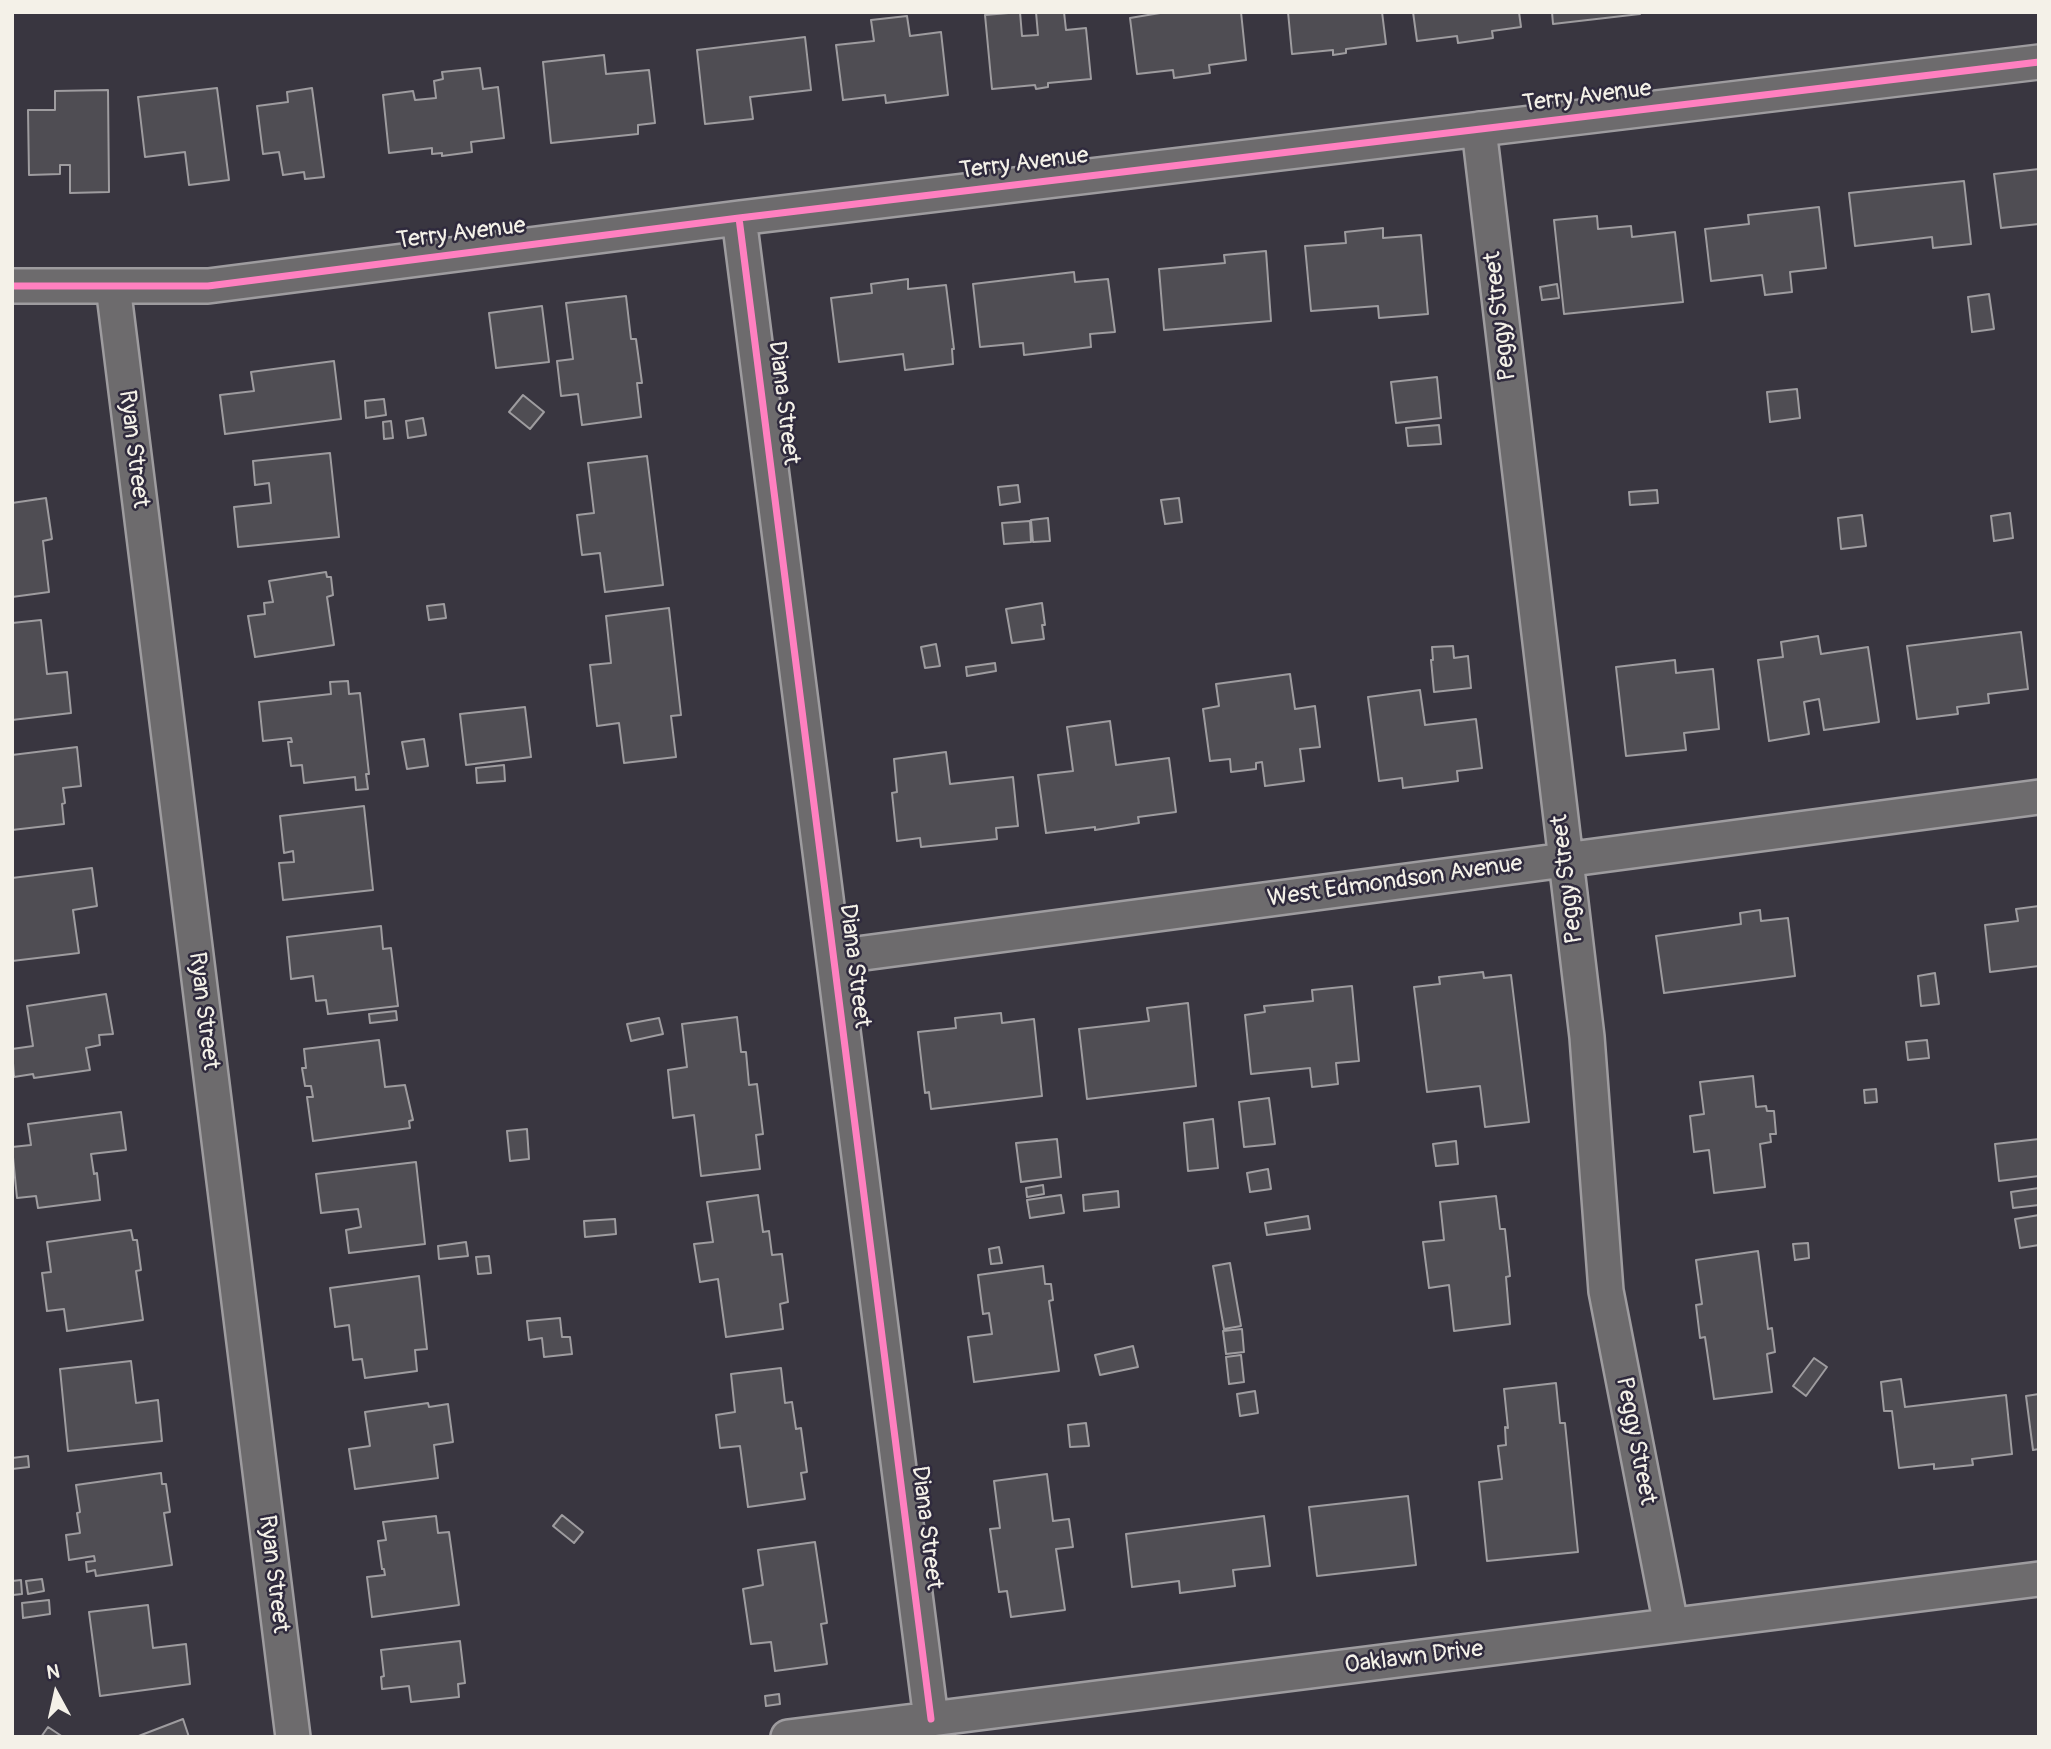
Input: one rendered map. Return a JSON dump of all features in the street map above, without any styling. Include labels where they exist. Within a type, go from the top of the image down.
[{"type":"street","name":"Terry Avenue","points":[[12,286],[208,286],[740,218],[2039,62]]},
{"type":"street","name":"Peggy Street","points":[[1479,129],[1587,1037],[1606,1291],[1671,1626]]},
{"type":"street","name":"Diana Street","points":[[740,218],[931,1719]]},
{"type":"street","name":"Ryan Street","points":[[113,286],[293,1737]]},
{"type":"street","name":"West Edmondson Avenue","points":[[834,957],[2039,797]]},
{"type":"street","name":"Oaklawn Drive","points":[[788,1737],[2039,1579]]},
{"type":"building","points":[[1020,12],[1022,36],[1038,35],[1036,12],[1064,12],[1066,30],[1086,28],[1091,79],[1048,83],[1048,87],[1036,89],[1035,85],[992,89],[985,15]]},
{"type":"building","points":[[1166,12],[1241,12],[1246,60],[1209,65],[1210,73],[1174,78],[1173,70],[1137,74],[1130,18]]},
{"type":"building","points":[[1288,12],[1382,12],[1386,44],[1346,49],[1346,53],[1333,55],[1333,50],[1292,54]]},
{"type":"building","points":[[1413,12],[1519,12],[1521,27],[1492,31],[1493,38],[1458,43],[1457,36],[1417,41]]},
{"type":"building","points":[[1552,12],[1639,12],[1640,14],[1553,24]]},
{"type":"building","points":[[907,16],[910,36],[941,32],[948,95],[886,103],[885,95],[843,100],[836,45],[874,41],[871,20]]},
{"type":"building","points":[[805,37],[811,90],[750,97],[753,119],[705,124],[697,50]]},
{"type":"building","points":[[604,55],[606,74],[649,70],[655,123],[638,125],[638,134],[551,143],[543,62]]},
{"type":"building","points":[[480,68],[483,89],[498,87],[504,138],[471,142],[472,152],[442,156],[442,153],[432,154],[432,148],[389,153],[383,95],[413,91],[415,100],[436,98],[434,81],[443,79],[442,72]]},
{"type":"building","points":[[217,88],[229,180],[189,185],[185,152],[145,157],[138,97]]},
{"type":"building","points":[[312,88],[324,177],[305,179],[304,172],[283,175],[279,152],[263,154],[257,106],[288,102],[287,92]]},
{"type":"building","points":[[108,90],[109,192],[70,193],[70,165],[60,165],[60,174],[29,175],[28,110],[55,110],[55,91]]},
{"type":"building","points":[[2039,169],[2039,224],[2001,228],[1994,174]]},
{"type":"building","points":[[1964,181],[1971,244],[1933,248],[1932,237],[1855,246],[1849,193]]},
{"type":"building","points":[[1819,207],[1826,268],[1790,272],[1792,292],[1765,295],[1762,275],[1711,281],[1705,229],[1749,224],[1748,215]]},
{"type":"building","points":[[1597,216],[1598,229],[1631,226],[1632,237],[1675,232],[1683,302],[1564,314],[1554,220]]},
{"type":"building","points":[[1383,228],[1383,238],[1421,235],[1428,314],[1379,318],[1378,306],[1311,311],[1305,246],[1346,243],[1345,232]]},
{"type":"building","points":[[1266,251],[1271,321],[1164,330],[1159,269],[1225,263],[1224,255]]},
{"type":"building","points":[[1074,272],[1075,282],[1108,279],[1115,332],[1090,334],[1091,347],[1024,355],[1023,343],[980,347],[973,284]]},
{"type":"building","points":[[908,279],[908,289],[946,285],[954,349],[953,364],[905,370],[903,354],[839,362],[831,298],[872,293],[871,284]]},
{"type":"building","points":[[1557,284],[1559,298],[1542,300],[1540,287]]},
{"type":"building","points":[[1989,294],[1994,329],[1972,332],[1968,297]]},
{"type":"building","points":[[626,296],[631,339],[636,339],[642,383],[637,383],[641,417],[582,425],[578,394],[561,396],[557,361],[573,359],[566,303]]},
{"type":"building","points":[[542,306],[549,362],[496,368],[489,313]]},
{"type":"building","points":[[334,361],[341,419],[225,434],[220,395],[254,391],[251,372]]},
{"type":"building","points":[[1437,377],[1441,418],[1396,423],[1391,382]]},
{"type":"building","points":[[1797,389],[1800,418],[1770,422],[1767,392]]},
{"type":"building","points":[[523,395],[544,412],[530,429],[509,412]]},
{"type":"building","points":[[384,399],[386,415],[366,418],[365,401]]},
{"type":"building","points":[[423,418],[426,435],[408,438],[406,421]]},
{"type":"building","points":[[391,421],[393,438],[384,439],[383,422]]},
{"type":"building","points":[[1439,425],[1441,444],[1408,446],[1406,428]]},
{"type":"building","points":[[330,453],[339,537],[238,547],[234,507],[271,503],[269,483],[255,485],[253,461]]},
{"type":"building","points":[[647,456],[663,585],[605,592],[600,553],[582,555],[577,515],[594,513],[588,463]]},
{"type":"building","points":[[1018,485],[1020,502],[1000,505],[998,487]]},
{"type":"building","points":[[1657,490],[1658,503],[1630,505],[1629,492]]},
{"type":"building","points":[[46,498],[52,539],[43,541],[49,592],[12,597],[12,503]]},
{"type":"building","points":[[1179,498],[1182,522],[1165,524],[1161,500]]},
{"type":"building","points":[[2010,513],[2013,538],[1994,541],[1991,516]]},
{"type":"building","points":[[1862,515],[1866,546],[1841,549],[1838,518]]},
{"type":"building","points":[[1048,518],[1050,541],[1033,542],[1031,520]]},
{"type":"building","points":[[1030,521],[1031,542],[1004,544],[1002,523]]},
{"type":"building","points":[[326,572],[327,577],[331,577],[333,595],[327,597],[334,645],[255,657],[248,616],[265,614],[264,603],[273,602],[269,581]]},
{"type":"building","points":[[1042,603],[1044,639],[1012,643],[1006,609]]},
{"type":"building","points":[[444,604],[446,618],[429,620],[427,606]]},
{"type":"building","points":[[669,608],[681,715],[671,716],[676,757],[624,763],[619,723],[597,726],[590,665],[611,663],[606,616]]},
{"type":"building","points":[[41,620],[47,674],[67,672],[71,713],[12,720],[12,623]]},
{"type":"building","points":[[2021,632],[2028,689],[1988,694],[1989,703],[1957,707],[1958,714],[1917,719],[1907,646]]},
{"type":"building","points":[[1818,636],[1821,654],[1868,647],[1879,722],[1824,730],[1819,699],[1804,702],[1809,734],[1769,741],[1758,660],[1783,657],[1781,642]]},
{"type":"building","points":[[936,644],[940,666],[925,668],[921,647]]},
{"type":"building","points":[[1453,646],[1454,658],[1468,656],[1471,688],[1434,692],[1432,647]]},
{"type":"building","points":[[1675,660],[1676,673],[1713,669],[1719,729],[1684,733],[1686,750],[1626,756],[1616,667]]},
{"type":"building","points":[[995,663],[996,671],[967,676],[966,667]]},
{"type":"building","points":[[1290,674],[1295,709],[1315,706],[1320,747],[1300,749],[1304,781],[1265,786],[1262,762],[1256,763],[1256,769],[1231,772],[1230,759],[1210,761],[1203,709],[1219,706],[1216,684]]},
{"type":"building","points":[[348,681],[349,694],[360,693],[369,774],[366,774],[368,789],[356,790],[355,777],[304,783],[302,765],[291,766],[288,742],[292,742],[291,738],[263,741],[259,702],[331,694],[330,682]]},
{"type":"building","points":[[1420,690],[1425,725],[1476,719],[1482,768],[1457,771],[1458,781],[1403,788],[1402,778],[1379,781],[1368,697]]},
{"type":"building","points":[[525,707],[531,757],[466,765],[460,714]]},
{"type":"building","points":[[1110,721],[1116,765],[1169,758],[1176,812],[1138,817],[1139,823],[1095,830],[1095,827],[1046,833],[1038,775],[1073,771],[1067,727]]},
{"type":"building","points":[[424,739],[428,766],[407,769],[402,742]]},
{"type":"building","points":[[77,747],[81,786],[63,788],[64,824],[12,830],[12,755]]},
{"type":"building","points":[[946,752],[950,784],[1013,777],[1018,826],[996,828],[997,839],[921,847],[920,838],[897,841],[892,793],[897,792],[894,759]]},
{"type":"building","points":[[504,765],[505,781],[477,783],[476,768]]},
{"type":"building","points":[[364,806],[373,890],[283,900],[279,863],[294,862],[293,851],[284,853],[280,816]]},
{"type":"building","points":[[92,868],[97,906],[73,910],[79,953],[12,961],[12,878]]},
{"type":"building","points":[[2039,906],[2039,966],[1990,972],[1985,925],[2018,921],[2016,909]]},
{"type":"building","points":[[1760,910],[1761,921],[1788,918],[1795,976],[1664,993],[1656,936],[1741,924],[1740,913]]},
{"type":"building","points":[[381,926],[383,949],[391,948],[398,1006],[328,1014],[326,1000],[316,1001],[313,976],[291,979],[287,937]]},
{"type":"building","points":[[1483,972],[1484,978],[1511,975],[1529,1122],[1485,1127],[1480,1086],[1427,1092],[1414,987],[1440,984],[1439,977]]},
{"type":"building","points":[[1935,973],[1939,1004],[1921,1006],[1918,976]]},
{"type":"building","points":[[1352,986],[1359,1061],[1336,1063],[1338,1084],[1312,1087],[1310,1068],[1251,1074],[1245,1015],[1265,1012],[1264,1006],[1313,1001],[1312,990]]},
{"type":"building","points":[[106,994],[113,1034],[99,1035],[100,1045],[86,1048],[90,1070],[34,1078],[33,1074],[14,1077],[12,1049],[33,1046],[27,1006]]},
{"type":"building","points":[[1188,1003],[1196,1086],[1087,1099],[1079,1029],[1149,1021],[1147,1008]]},
{"type":"building","points":[[396,1011],[397,1020],[370,1023],[369,1014]]},
{"type":"building","points":[[1001,1013],[1002,1023],[1034,1019],[1042,1096],[931,1109],[929,1092],[925,1093],[918,1032],[956,1028],[955,1018]]},
{"type":"building","points":[[737,1017],[741,1052],[746,1052],[749,1085],[757,1084],[763,1134],[756,1135],[760,1169],[701,1176],[694,1115],[673,1118],[668,1070],[687,1067],[682,1024]]},
{"type":"building","points":[[659,1018],[663,1034],[631,1041],[627,1024]]},
{"type":"building","points":[[379,1040],[385,1087],[405,1085],[413,1120],[409,1121],[410,1128],[313,1141],[307,1097],[313,1097],[311,1086],[305,1086],[302,1068],[306,1068],[304,1049]]},
{"type":"building","points":[[1927,1040],[1929,1058],[1908,1060],[1906,1042]]},
{"type":"building","points":[[1753,1076],[1756,1107],[1766,1106],[1767,1111],[1774,1111],[1776,1134],[1770,1134],[1771,1142],[1760,1144],[1765,1187],[1714,1193],[1709,1150],[1694,1152],[1690,1116],[1704,1114],[1700,1082]]},
{"type":"building","points":[[1876,1089],[1877,1102],[1865,1103],[1864,1090]]},
{"type":"building","points":[[1269,1098],[1275,1144],[1244,1147],[1239,1102]]},
{"type":"building","points":[[121,1112],[126,1150],[91,1154],[94,1174],[97,1173],[100,1200],[38,1208],[36,1196],[17,1198],[12,1147],[31,1145],[28,1124]]},
{"type":"building","points":[[1213,1119],[1218,1168],[1188,1171],[1184,1123]]},
{"type":"building","points":[[527,1129],[529,1159],[510,1161],[507,1131]]},
{"type":"building","points":[[1057,1139],[1061,1177],[1021,1182],[1016,1143]]},
{"type":"building","points":[[2039,1139],[2039,1176],[1999,1181],[1995,1144]]},
{"type":"building","points":[[1456,1141],[1458,1164],[1436,1166],[1433,1144]]},
{"type":"building","points":[[416,1162],[425,1244],[349,1253],[346,1230],[361,1227],[358,1209],[321,1213],[316,1174]]},
{"type":"building","points":[[1268,1169],[1271,1189],[1250,1192],[1247,1173]]},
{"type":"building","points":[[1043,1185],[1044,1194],[1027,1197],[1026,1188]]},
{"type":"building","points":[[2039,1188],[2039,1205],[2013,1208],[2011,1192]]},
{"type":"building","points":[[1118,1191],[1119,1207],[1084,1211],[1083,1195]]},
{"type":"building","points":[[758,1195],[763,1232],[769,1231],[772,1255],[782,1254],[788,1302],[780,1304],[783,1329],[726,1337],[718,1279],[700,1282],[694,1244],[713,1242],[707,1202]]},
{"type":"building","points":[[1061,1195],[1064,1213],[1030,1218],[1027,1200]]},
{"type":"building","points":[[1496,1196],[1500,1229],[1505,1229],[1510,1276],[1506,1277],[1510,1324],[1454,1331],[1449,1285],[1429,1288],[1423,1242],[1444,1240],[1440,1202]]},
{"type":"building","points":[[2039,1215],[2039,1245],[2020,1248],[2015,1219]]},
{"type":"building","points":[[1308,1216],[1310,1229],[1267,1235],[1265,1223]]},
{"type":"building","points":[[615,1219],[616,1234],[585,1237],[584,1221]]},
{"type":"building","points":[[131,1230],[133,1240],[137,1240],[141,1270],[136,1271],[143,1320],[67,1331],[64,1309],[47,1311],[42,1273],[51,1272],[47,1242]]},
{"type":"building","points":[[466,1242],[468,1256],[439,1259],[438,1246]]},
{"type":"building","points":[[1808,1243],[1809,1258],[1795,1260],[1793,1244]]},
{"type":"building","points":[[999,1247],[1002,1263],[991,1264],[989,1249]]},
{"type":"building","points":[[1758,1251],[1768,1329],[1772,1328],[1775,1352],[1767,1354],[1772,1392],[1714,1399],[1705,1337],[1700,1338],[1696,1305],[1702,1304],[1696,1260]]},
{"type":"building","points":[[489,1256],[491,1273],[478,1274],[476,1257]]},
{"type":"building","points":[[1230,1263],[1241,1326],[1224,1329],[1213,1266]]},
{"type":"building","points":[[1043,1266],[1045,1284],[1051,1284],[1053,1300],[1049,1301],[1059,1371],[974,1382],[968,1337],[992,1334],[989,1313],[983,1314],[978,1275]]},
{"type":"building","points":[[419,1276],[427,1349],[415,1350],[417,1371],[365,1378],[362,1359],[353,1360],[349,1325],[335,1327],[330,1288]]},
{"type":"building","points":[[560,1318],[562,1337],[570,1337],[572,1354],[544,1357],[542,1338],[529,1340],[527,1321]]},
{"type":"building","points":[[1242,1329],[1244,1352],[1226,1354],[1223,1331]]},
{"type":"building","points":[[1133,1346],[1138,1367],[1100,1375],[1095,1355]]},
{"type":"building","points":[[1241,1355],[1244,1382],[1229,1384],[1226,1357]]},
{"type":"building","points":[[1814,1358],[1827,1367],[1806,1396],[1793,1386]]},
{"type":"building","points":[[131,1361],[136,1403],[158,1400],[162,1441],[68,1451],[60,1369]]},
{"type":"building","points":[[781,1368],[785,1403],[792,1402],[796,1429],[801,1428],[807,1472],[801,1473],[805,1499],[748,1507],[740,1446],[720,1448],[716,1415],[735,1412],[731,1374]]},
{"type":"building","points":[[1901,1379],[1905,1407],[2006,1395],[2012,1454],[1972,1459],[1973,1465],[1934,1469],[1934,1464],[1899,1468],[1892,1411],[1884,1411],[1881,1382]]},
{"type":"building","points":[[1556,1383],[1560,1423],[1565,1423],[1578,1552],[1487,1561],[1479,1482],[1502,1479],[1498,1446],[1506,1445],[1505,1427],[1508,1428],[1504,1389]]},
{"type":"building","points":[[1255,1391],[1258,1413],[1240,1416],[1237,1394]]},
{"type":"building","points":[[2039,1394],[2039,1449],[2033,1450],[2026,1396]]},
{"type":"building","points":[[428,1403],[429,1407],[448,1404],[453,1442],[434,1445],[438,1478],[355,1489],[349,1449],[370,1446],[365,1412]]},
{"type":"building","points":[[1086,1423],[1089,1446],[1070,1447],[1068,1425]]},
{"type":"building","points":[[28,1456],[29,1467],[12,1469],[12,1458]]},
{"type":"building","points":[[161,1473],[162,1484],[166,1484],[170,1512],[164,1513],[172,1565],[96,1576],[95,1570],[87,1572],[86,1562],[95,1561],[94,1556],[69,1560],[66,1535],[80,1533],[76,1485]]},
{"type":"building","points":[[1047,1474],[1053,1521],[1069,1519],[1073,1547],[1056,1549],[1065,1610],[1011,1617],[1007,1591],[999,1592],[990,1529],[1000,1528],[994,1481]]},
{"type":"building","points":[[1408,1496],[1416,1565],[1317,1576],[1309,1507]]},
{"type":"building","points":[[562,1515],[583,1532],[574,1543],[553,1526]]},
{"type":"building","points":[[436,1516],[438,1533],[449,1532],[459,1605],[372,1617],[367,1577],[385,1575],[378,1541],[386,1540],[383,1522]]},
{"type":"building","points":[[1264,1516],[1270,1566],[1233,1570],[1235,1586],[1180,1593],[1179,1581],[1132,1587],[1126,1534]]},
{"type":"building","points":[[815,1542],[827,1623],[821,1624],[827,1664],[775,1671],[771,1642],[751,1644],[743,1589],[763,1585],[758,1550]]},
{"type":"building","points":[[42,1579],[44,1591],[28,1594],[26,1581]]},
{"type":"building","points":[[21,1580],[22,1594],[13,1595],[12,1581]]},
{"type":"building","points":[[49,1600],[50,1614],[23,1618],[22,1603]]},
{"type":"building","points":[[148,1605],[153,1648],[186,1644],[190,1684],[100,1696],[89,1612]]},
{"type":"building","points":[[460,1641],[465,1683],[458,1684],[459,1697],[411,1702],[409,1686],[382,1689],[381,1677],[384,1676],[381,1650]]},
{"type":"building","points":[[779,1694],[780,1704],[766,1706],[765,1696]]},
{"type":"building","points":[[183,1719],[189,1737],[136,1737]]},
{"type":"building","points":[[48,1727],[63,1737],[41,1737]]},
{"type":"cycle path","points":[[12,286],[208,286],[739,218],[2039,62]]},
{"type":"cycle path","points":[[739,218],[931,1719]]}]
